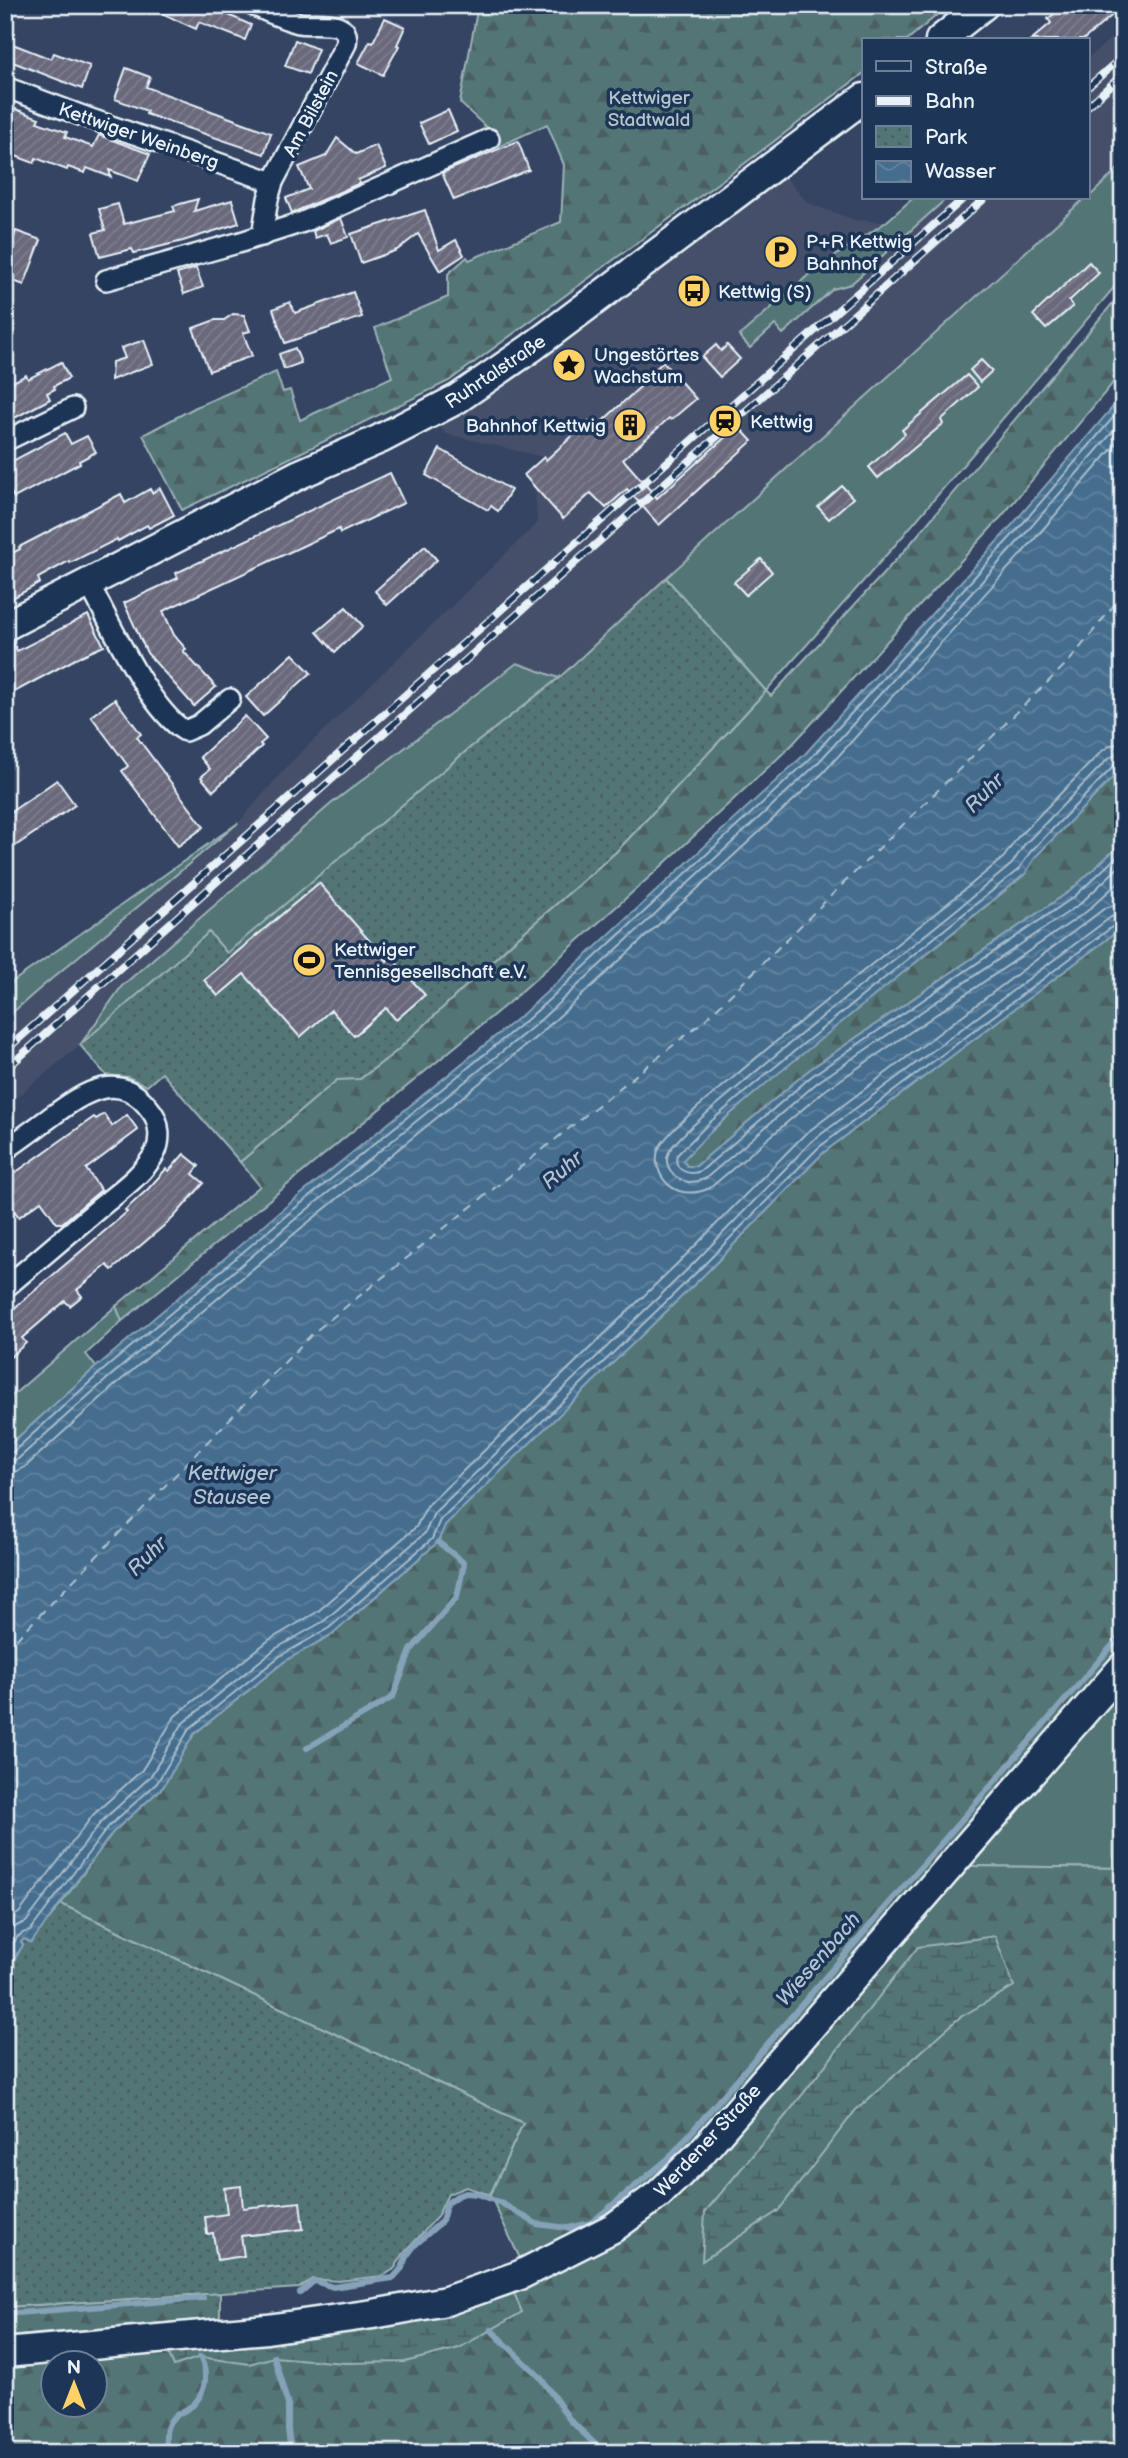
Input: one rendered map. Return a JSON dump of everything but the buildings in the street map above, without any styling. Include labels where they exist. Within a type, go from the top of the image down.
[{"type":"main road","points":[[943,38],[984,5]]},
{"type":"main road","name":"Ruhrtalstraße","points":[[5,626],[300,474],[380,439],[457,399],[531,348],[862,100]]},
{"type":"main road","name":"Werdener Straße","points":[[5,2353],[267,2329],[446,2301],[520,2275],[612,2228],[659,2194],[701,2152],[1123,1667]]},
{"type":"street","points":[[252,5],[300,23],[323,14]]},
{"type":"street","name":"Am Bilstein","points":[[262,236],[273,182],[348,37],[345,31],[323,14]]},
{"type":"street","name":"Kettwiger Weinberg","points":[[5,87],[273,182]]},
{"type":"street","points":[[106,280],[262,236],[315,217],[489,139]]},
{"type":"street","points":[[5,441],[74,408]]},
{"type":"street","points":[[89,584],[137,674],[174,724],[186,731],[200,725],[230,699]]},
{"type":"street","points":[[5,1150],[81,1095],[100,1088],[116,1087],[128,1091],[144,1101],[157,1119],[159,1139],[155,1152],[138,1175],[5,1289]]},
{"type":"shaded area","points":[[1123,28],[1123,164],[1090,193],[1090,56]]},
{"type":"shaded area","points":[[781,172],[808,203],[855,220],[886,222],[911,200],[1083,200],[559,678],[517,663],[333,803],[122,986],[80,1045],[5,1107],[5,1019],[238,823],[290,763],[537,523],[535,487],[524,475],[543,457],[446,434],[436,421]]},
{"type":"green space","name":"Kettwiger Stadtwald","points":[[478,5],[949,5],[909,38],[862,38],[862,75],[449,381],[182,510],[143,435],[196,407],[276,372],[283,392],[290,390],[300,420],[392,377],[375,328],[448,297],[448,274],[467,257],[469,260],[561,222],[564,165],[547,124],[496,148],[487,128],[460,103]]},
{"type":"green space","points":[[1123,164],[1123,277],[896,544],[766,691],[666,578],[1083,200],[1090,200],[1090,196]]},
{"type":"green space","points":[[911,200],[945,200],[851,284],[833,289],[783,334],[775,325],[750,348],[739,336],[814,270],[886,222]]},
{"type":"green space","points":[[1123,291],[1123,371],[1002,516],[790,747],[513,999],[122,1321],[116,1306],[260,1186],[240,1162],[337,1079],[360,1079],[398,1050],[509,945],[617,851],[766,691],[771,696],[905,550]]},
{"type":"green space","name":"Kettwiger Tennisgesellschaft e.V.","points":[[666,578],[766,691],[617,851],[509,945],[398,1050],[360,1079],[337,1080],[240,1162],[162,1073],[147,1086],[128,1077],[106,1075],[80,1045],[209,932],[227,953],[471,747],[559,678]]},
{"type":"green space","points":[[517,663],[559,678],[471,747],[227,954],[80,1045],[122,986],[332,803]]},
{"type":"green space","points":[[1123,767],[1123,842],[1070,891],[809,1070],[696,1166],[687,1166],[682,1159],[765,1084],[1025,874],[1036,856]]},
{"type":"green space","points":[[238,823],[37,991],[5,1019],[5,987]]},
{"type":"green space","points":[[1123,927],[1123,1671],[966,1866],[1123,1868],[1123,2453],[5,2453],[5,2358],[38,2355],[38,2420],[108,2420],[108,2350],[90,2350],[324,2328],[524,2267],[490,2195],[523,2123],[61,1904],[113,1832],[163,1787],[194,1734],[285,1661],[333,1634],[438,1542],[445,1525],[705,1274],[823,1153]]},
{"type":"green space","points":[[116,1306],[122,1321],[86,1354],[96,1367],[5,1449],[5,1402]]},
{"type":"green space","points":[[1123,1685],[1123,1868],[964,1866]]},
{"type":"green space","points":[[61,1904],[523,2123],[490,2195],[466,2187],[448,2194],[437,2217],[404,2253],[394,2269],[383,2276],[338,2281],[312,2279],[299,2288],[5,2307],[5,1974],[23,1945],[20,1943],[24,1938],[31,1942]]},
{"type":"green space","points":[[995,1936],[1014,1986],[959,2018],[855,2111],[778,2211],[702,2261],[705,2212],[787,2114],[918,1947]]},
{"type":"green space","points":[[220,2293],[220,2318],[5,2337],[5,2307]]},
{"type":"green space","points":[[514,2293],[522,2312],[459,2348],[405,2362],[344,2363],[274,2357],[249,2364],[200,2357],[174,2366],[166,2347]]},
{"type":"water","points":[[1123,395],[1123,767],[1036,856],[1025,874],[769,1081],[714,1128],[683,1160],[687,1166],[696,1166],[809,1070],[1070,891],[1123,842],[1123,927],[823,1153],[705,1274],[445,1525],[438,1542],[332,1634],[285,1661],[194,1734],[163,1787],[113,1832],[31,1943],[24,1939],[21,1942],[23,1945],[5,1974],[5,1449],[96,1367],[283,1209],[524,1013],[805,754],[1012,525]]},
{"type":"waterway","points":[[307,1748],[393,1697],[411,1650],[457,1597],[464,1563],[438,1542]]},
{"type":"waterway","name":"Wiesenbach","points":[[300,2293],[314,2281],[333,2287],[393,2278],[415,2245],[442,2221],[447,2203],[465,2193],[477,2194],[501,2203],[537,2224],[568,2228],[591,2223],[669,2158],[1123,1633]]},
{"type":"waterway","points":[[5,2314],[203,2298]]},
{"type":"waterway","points":[[491,2330],[540,2377],[570,2420],[604,2453]]},
{"type":"waterway","points":[[169,2453],[166,2451],[169,2423],[195,2403],[204,2386],[205,2374],[200,2357]]},
{"type":"waterway","points":[[274,2357],[288,2405],[291,2453]]},
{"type":"ferry route","points":[[5,1651],[313,1333],[706,1019],[1070,660],[1123,594]]},
{"type":"railway","points":[[1090,85],[1123,56]]},
{"type":"railway","points":[[1090,104],[1123,74]]},
{"type":"railway","points":[[5,1051],[962,200]]},
{"type":"railway","points":[[5,1070],[983,200]]},
{"type":"place","name":"P+R Kettwig Bahnhof","points":[[781,252]]},
{"type":"place","name":"Kettwig (S)","points":[[694,291]]},
{"type":"place","name":"Ungestörtes Wachstum","points":[[569,365]]},
{"type":"place","name":"Kettwig","points":[[725,421]]},
{"type":"place","name":"Bahnhof Kettwig","points":[[630,425]]},
{"type":"place","name":"Kettwiger Tennisgesellschaft e.V.","points":[[309,960]]},
{"type":"water label","name":"Ruhr","points":[[984,793]]},
{"type":"water label","name":"Ruhr","points":[[562,1170]]},
{"type":"water label","name":"Kettwiger Stausee","points":[[232,1485]]},
{"type":"water label","name":"Ruhr","points":[[147,1556]]}]
